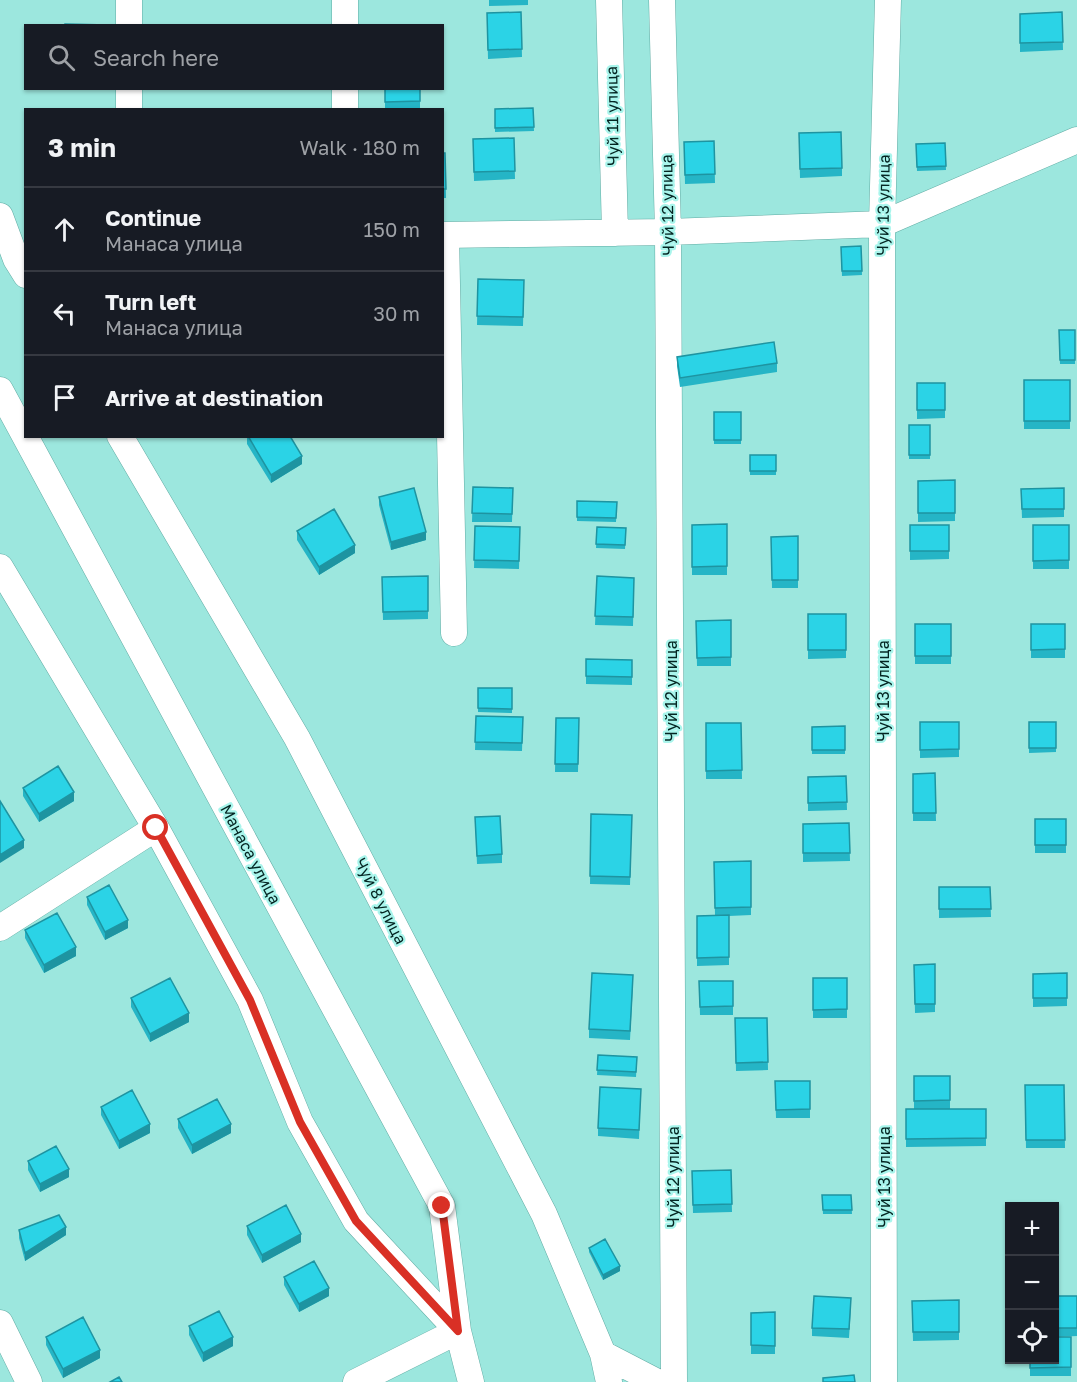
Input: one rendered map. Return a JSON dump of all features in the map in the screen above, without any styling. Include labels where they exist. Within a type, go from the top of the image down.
[{"type":"street","points":[[129,0],[129,24]]},
{"type":"street","points":[[345,0],[345,24]]},
{"type":"street","name":"Чуй 11 улица","points":[[609,0],[615,232]]},
{"type":"street","name":"Чуй 12 улица","points":[[662,0],[668,232],[674,1382]]},
{"type":"street","name":"Чуй 13 улица","points":[[884,1382],[882,224],[888,0]]},
{"type":"street","points":[[129,90],[129,108]]},
{"type":"street","points":[[345,90],[345,108]]},
{"type":"street","points":[[454,633],[444,235],[668,232],[882,224],[1077,140]]},
{"type":"street","points":[[0,216],[22,264]]},
{"type":"street","name":"Манаса улица","points":[[0,390],[24,434]]},
{"type":"street","name":"Манаса улица","points":[[26,438],[442,1206],[458,1331],[471,1382]]},
{"type":"street","name":"Чуй 8 улица","points":[[121,438],[302,749],[544,1214],[603,1354],[609,1382]]},
{"type":"street","name":"Манаса улица","points":[[0,567],[156,828],[250,1000],[300,1122],[356,1221],[458,1331]]},
{"type":"street","points":[[0,928],[156,828]]},
{"type":"street","points":[[0,1323],[29,1382]]},
{"type":"street","points":[[356,1382],[458,1331]]},
{"type":"street","points":[[603,1354],[657,1382]]},
{"type":"building","points":[[521,12],[522,49],[488,50],[487,13]]},
{"type":"building","points":[[1062,12],[1063,42],[1020,43],[1020,14]]},
{"type":"building","points":[[385,90],[420,90],[420,101],[385,102]]},
{"type":"building","points":[[533,108],[534,127],[495,128],[495,109]]},
{"type":"building","points":[[841,132],[842,168],[800,169],[799,133]]},
{"type":"building","points":[[514,138],[515,171],[474,172],[473,139]]},
{"type":"building","points":[[714,141],[715,174],[685,175],[684,142]]},
{"type":"building","points":[[945,143],[946,166],[917,167],[916,144]]},
{"type":"building","points":[[444,153],[445,153],[446,189],[444,189]]},
{"type":"building","points":[[861,246],[862,271],[842,271],[841,247]]},
{"type":"building","points":[[478,279],[524,280],[523,317],[477,316]]},
{"type":"building","points":[[1059,330],[1075,330],[1075,360],[1060,360]]},
{"type":"building","points":[[774,342],[777,363],[680,378],[677,357]]},
{"type":"building","points":[[1024,380],[1070,380],[1070,421],[1024,421]]},
{"type":"building","points":[[917,383],[945,383],[945,410],[917,410]]},
{"type":"building","points":[[714,412],[741,412],[741,440],[714,440]]},
{"type":"building","points":[[909,425],[930,425],[930,455],[909,455]]},
{"type":"building","points":[[249,438],[291,438],[302,456],[271,475]]},
{"type":"building","points":[[750,455],[776,455],[776,471],[750,471]]},
{"type":"building","points":[[955,480],[955,513],[918,513],[918,481]]},
{"type":"building","points":[[473,487],[513,488],[512,514],[472,513]]},
{"type":"building","points":[[414,488],[426,532],[391,542],[379,497]]},
{"type":"building","points":[[1064,488],[1064,509],[1022,509],[1021,489]]},
{"type":"building","points":[[577,501],[617,502],[616,518],[577,517]]},
{"type":"building","points":[[334,509],[355,545],[319,567],[297,531]]},
{"type":"building","points":[[727,524],[727,566],[692,567],[692,525]]},
{"type":"building","points":[[910,525],[949,525],[949,551],[910,551]]},
{"type":"building","points":[[1033,525],[1069,525],[1069,560],[1033,561]]},
{"type":"building","points":[[475,526],[520,527],[519,561],[474,560]]},
{"type":"building","points":[[597,527],[626,528],[625,545],[596,544]]},
{"type":"building","points":[[798,536],[798,580],[772,580],[771,537]]},
{"type":"building","points":[[428,576],[428,611],[383,612],[382,577]]},
{"type":"building","points":[[597,576],[634,578],[633,617],[595,616]]},
{"type":"building","points":[[808,614],[846,614],[846,650],[808,650]]},
{"type":"building","points":[[731,620],[731,657],[697,658],[696,621]]},
{"type":"building","points":[[915,624],[951,624],[951,656],[915,656]]},
{"type":"building","points":[[1031,624],[1065,624],[1065,649],[1031,650]]},
{"type":"building","points":[[586,659],[632,660],[632,677],[586,676]]},
{"type":"building","points":[[478,688],[512,688],[512,709],[478,708]]},
{"type":"building","points":[[476,716],[523,717],[522,743],[475,742]]},
{"type":"building","points":[[556,718],[579,718],[578,764],[555,764]]},
{"type":"building","points":[[920,722],[959,722],[959,749],[920,750]]},
{"type":"building","points":[[1029,722],[1056,722],[1056,748],[1029,748]]},
{"type":"building","points":[[706,723],[741,723],[742,770],[706,771]]},
{"type":"building","points":[[845,726],[845,750],[812,750],[812,727]]},
{"type":"building","points":[[58,766],[74,792],[39,814],[23,788]]},
{"type":"building","points":[[935,773],[936,813],[913,813],[913,774]]},
{"type":"building","points":[[846,776],[847,802],[808,803],[808,777]]},
{"type":"building","points":[[0,801],[24,840],[0,855]]},
{"type":"building","points":[[591,814],[632,815],[630,877],[590,876]]},
{"type":"building","points":[[500,816],[502,854],[477,856],[475,817]]},
{"type":"building","points":[[1035,819],[1066,819],[1066,845],[1035,845]]},
{"type":"building","points":[[849,823],[850,853],[803,853],[803,824]]},
{"type":"building","points":[[751,861],[751,907],[715,908],[714,862]]},
{"type":"building","points":[[109,885],[128,920],[105,932],[87,897]]},
{"type":"building","points":[[939,887],[990,887],[991,909],[939,909]]},
{"type":"building","points":[[57,913],[76,947],[44,965],[25,930]]},
{"type":"building","points":[[729,915],[729,957],[697,958],[697,916]]},
{"type":"building","points":[[935,964],[935,1004],[915,1004],[914,965]]},
{"type":"building","points":[[592,973],[633,975],[630,1031],[589,1029]]},
{"type":"building","points":[[1067,973],[1067,998],[1033,998],[1033,974]]},
{"type":"building","points":[[170,978],[189,1013],[150,1034],[131,998]]},
{"type":"building","points":[[813,978],[847,978],[847,1009],[813,1010]]},
{"type":"building","points":[[699,981],[733,981],[733,1006],[700,1007]]},
{"type":"building","points":[[735,1018],[767,1018],[768,1062],[736,1063]]},
{"type":"building","points":[[598,1055],[637,1057],[636,1072],[597,1070]]},
{"type":"building","points":[[914,1076],[950,1076],[950,1100],[914,1101]]},
{"type":"building","points":[[775,1081],[810,1081],[810,1109],[776,1110]]},
{"type":"building","points":[[1025,1085],[1064,1085],[1065,1140],[1026,1140]]},
{"type":"building","points":[[600,1087],[641,1089],[639,1130],[598,1128]]},
{"type":"building","points":[[132,1090],[150,1124],[119,1141],[101,1107]]},
{"type":"building","points":[[217,1099],[231,1124],[192,1145],[178,1119]]},
{"type":"building","points":[[906,1109],[986,1109],[986,1138],[906,1139]]},
{"type":"building","points":[[56,1146],[69,1169],[40,1184],[28,1161]]},
{"type":"building","points":[[731,1170],[732,1204],[693,1205],[692,1171]]},
{"type":"building","points":[[822,1195],[851,1195],[852,1210],[823,1210]]},
{"type":"building","points":[[286,1205],[301,1234],[262,1255],[247,1226]]},
{"type":"building","points":[[59,1215],[66,1227],[25,1253],[19,1230]]},
{"type":"building","points":[[605,1239],[620,1266],[603,1275],[589,1248]]},
{"type":"building","points":[[314,1261],[329,1288],[299,1304],[284,1277]]},
{"type":"building","points":[[814,1296],[851,1298],[849,1329],[812,1328]]},
{"type":"building","points":[[1059,1296],[1077,1296],[1077,1328],[1059,1328]]},
{"type":"building","points":[[959,1300],[959,1332],[913,1332],[912,1301]]},
{"type":"building","points":[[219,1311],[233,1337],[203,1353],[189,1326]]},
{"type":"building","points":[[775,1312],[775,1346],[751,1345],[751,1313]]},
{"type":"building","points":[[83,1317],[100,1350],[63,1369],[46,1337]]},
{"type":"building","points":[[1059,1337],[1071,1337],[1071,1367],[1030,1368],[1030,1364],[1059,1364]]},
{"type":"building","points":[[854,1375],[855,1382],[823,1382],[823,1378]]},
{"type":"building","points":[[119,1377],[122,1382],[110,1382]]},
{"type":"route","points":[[156,828],[250,1000],[300,1122],[356,1221],[458,1331],[442,1206]]}]
